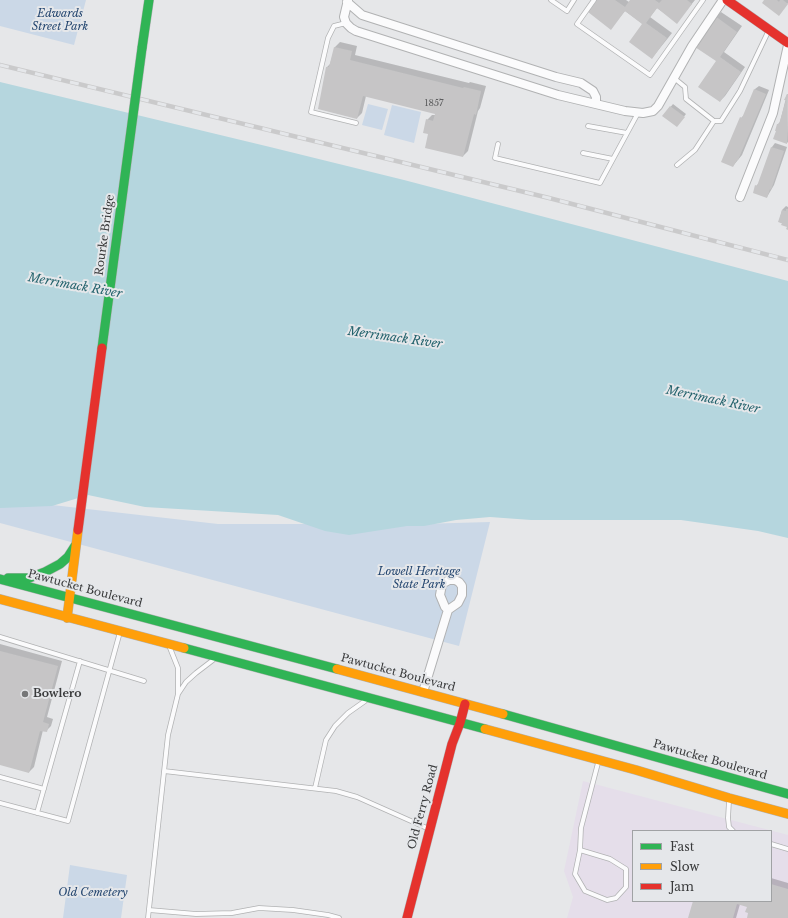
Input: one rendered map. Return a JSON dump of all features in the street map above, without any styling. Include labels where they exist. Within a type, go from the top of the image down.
[{"type":"main road","name":"Rourke Bridge","points":[[67,618],[75,545],[149,0]]},
{"type":"main road","points":[[728,0],[788,44]]},
{"type":"main road","name":"Rourke Bridge","points":[[0,578],[29,578],[45,572],[60,564],[68,556],[75,545]]},
{"type":"main road","name":"Pawtucket Boulevard","points":[[0,578],[69,598],[423,692],[788,794]]},
{"type":"main road","points":[[0,599],[460,723],[788,814]]},
{"type":"main road","name":"Old Ferry Road","points":[[407,918],[452,744],[465,704]]},
{"type":"street","points":[[348,1],[344,17],[350,28],[356,31],[558,95],[643,113],[653,111],[658,106],[698,35],[722,0]]},
{"type":"street","points":[[348,1],[353,8],[362,15],[556,77],[581,83],[593,91],[596,96],[596,104]]},
{"type":"street","points":[[740,197],[773,113],[788,44]]},
{"type":"street","points":[[423,692],[448,610]]},
{"type":"lane","points":[[551,0],[567,11],[574,0]]},
{"type":"lane","points":[[594,0],[577,24],[650,76],[704,0]]},
{"type":"lane","points":[[346,23],[334,26],[328,38],[311,112],[356,123]]},
{"type":"lane","points":[[674,78],[685,86],[686,99],[714,121],[721,121],[740,91],[769,30]]},
{"type":"lane","points":[[498,144],[495,158],[600,183],[638,112]]},
{"type":"lane","points":[[676,165],[695,150],[714,121]]},
{"type":"lane","points":[[588,126],[627,133]]},
{"type":"lane","points":[[583,153],[613,159]]},
{"type":"lane","points":[[0,803],[68,821],[120,632]]},
{"type":"lane","points":[[0,637],[144,681]]},
{"type":"lane","points":[[148,918],[168,735],[178,694],[178,668],[169,645]]},
{"type":"lane","points":[[178,694],[186,682],[216,658]]},
{"type":"lane","points":[[37,813],[80,661]]},
{"type":"lane","points":[[315,788],[326,740],[334,726],[348,713],[368,699]]},
{"type":"lane","points":[[580,850],[610,859],[626,868],[626,887],[616,898],[607,900],[585,891],[576,874],[580,850],[581,828],[599,761]]},
{"type":"lane","points":[[164,771],[336,791],[357,797],[430,830]]},
{"type":"lane","points":[[0,777],[44,789]]},
{"type":"lane","points":[[729,798],[728,818],[729,826],[732,830]]},
{"type":"lane","points":[[772,844],[788,849]]},
{"type":"lane","points":[[149,910],[196,914],[232,913],[266,908],[293,910],[339,918]]},
{"type":"shaded area","points":[[583,781],[769,830],[632,830],[632,902],[772,902],[772,831],[788,835],[788,918],[567,918],[573,897],[564,871]]},
{"type":"green space","name":"Edwards Street Park","points":[[0,0],[86,0],[74,45],[0,26]]},
{"type":"green space","points":[[368,104],[388,109],[382,130],[362,125]]},
{"type":"green space","points":[[392,105],[421,112],[414,143],[384,135]]},
{"type":"green space","name":"Lowell Heritage State Park","points":[[0,499],[218,524],[419,524],[490,522],[459,646],[0,523]]},
{"type":"green space","name":"Old Cemetery","points":[[70,865],[127,875],[121,918],[63,918]]},
{"type":"water","name":"Merrimack River","points":[[0,82],[404,180],[788,281],[788,538],[758,531],[681,520],[531,520],[490,517],[456,520],[424,526],[407,526],[349,535],[325,531],[278,515],[145,507],[88,495],[52,506],[0,508]]},
{"type":"building","points":[[597,0],[615,0],[625,7],[630,0],[655,0],[659,3],[662,0],[687,0],[692,4],[677,24],[657,8],[646,23],[667,38],[652,59],[629,42],[642,24],[625,11],[611,30],[588,12]]},
{"type":"building","points":[[764,0],[777,0],[779,2],[780,0],[783,0],[788,4],[779,16],[762,3]]},
{"type":"building","points":[[715,16],[737,32],[720,57],[741,72],[720,102],[698,87],[716,61],[695,47]]},
{"type":"building","points":[[334,47],[352,51],[350,60],[463,88],[481,91],[476,115],[474,114],[463,157],[425,148],[428,134],[423,133],[426,119],[433,121],[435,114],[363,96],[357,119],[318,109],[326,67],[329,67]]},
{"type":"building","points":[[754,89],[766,94],[738,160],[733,167],[721,162],[740,117],[742,118]]},
{"type":"building","points":[[787,94],[787,144],[773,139],[777,124],[779,124],[786,100],[784,100]]},
{"type":"building","points":[[670,106],[685,117],[677,127],[662,116]]},
{"type":"building","points":[[771,147],[784,151],[767,198],[753,193]]},
{"type":"building","points":[[786,209],[788,209],[788,230],[786,229],[787,227],[781,225],[782,223],[778,222],[782,210],[786,211]]},
{"type":"building","name":"Bowlero","points":[[0,651],[58,666],[43,722],[49,724],[47,732],[40,731],[29,773],[0,765]]},
{"type":"building","points":[[772,884],[788,889],[788,918],[747,918],[748,913],[745,912],[747,907],[737,904],[733,918],[688,918],[693,902],[772,902]]},
{"type":"railway","points":[[0,65],[549,198],[788,260]]},
{"type":"traffic: fast","points":[[142,48],[149,0]]},
{"type":"traffic: fast","points":[[102,348],[142,48]]},
{"type":"traffic: fast","points":[[8,578],[29,578],[45,572],[60,564],[68,557],[75,546]]},
{"type":"traffic: fast","points":[[0,579],[337,669]]},
{"type":"traffic: fast","points":[[184,648],[485,729]]},
{"type":"traffic: fast","points":[[503,714],[788,794]]},
{"type":"traffic: slow","points":[[67,618],[78,530]]},
{"type":"traffic: slow","points":[[0,599],[184,648]]},
{"type":"traffic: slow","points":[[337,669],[503,714]]},
{"type":"traffic: slow","points":[[485,729],[636,770],[788,814]]},
{"type":"traffic: jam","points":[[727,0],[788,43]]},
{"type":"traffic: jam","points":[[78,530],[102,348]]},
{"type":"traffic: jam","points":[[407,918],[452,744],[465,704]]},
{"type":"place","name":"Bowlero","points":[[25,694]]}]
